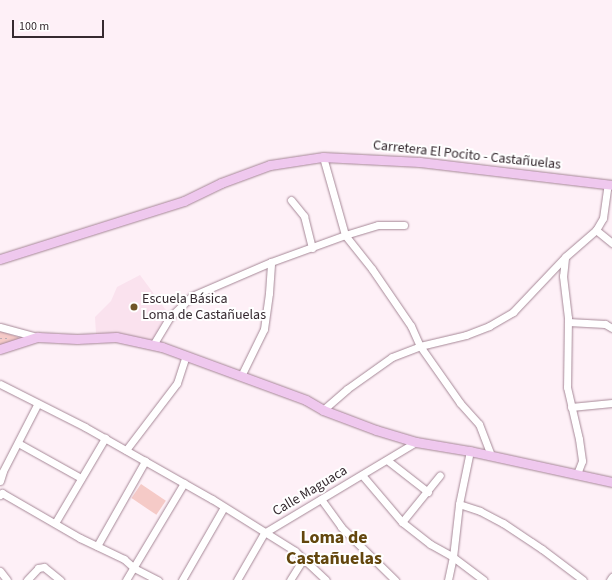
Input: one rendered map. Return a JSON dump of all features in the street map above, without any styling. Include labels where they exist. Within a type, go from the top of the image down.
[{"type":"main road","name":"Carretera El Pocito - Castañuelas","points":[[0,259],[184,201],[221,183],[270,165],[323,157],[420,162],[610,184]]},
{"type":"main road","points":[[0,349],[38,336],[77,339],[116,337],[153,345],[306,400],[323,410],[376,430],[416,442],[470,451],[612,482]]},
{"type":"street","points":[[323,157],[345,235],[372,269],[410,326],[420,346],[460,403],[479,424],[491,456]]},
{"type":"street","points":[[323,410],[374,369],[392,357],[420,346],[466,335],[489,326],[513,312],[565,257],[596,230],[604,218],[610,184]]},
{"type":"street","points":[[291,200],[304,216],[312,248]]},
{"type":"street","points":[[153,345],[170,317],[192,296],[271,262],[345,235],[378,225],[404,225]]},
{"type":"street","points":[[596,230],[612,243]]},
{"type":"street","points":[[565,257],[562,276],[567,302],[568,322],[567,387],[579,439],[582,461],[577,474]]},
{"type":"street","points":[[242,376],[264,329],[269,293],[271,262]]},
{"type":"street","points":[[568,322],[605,324],[612,328]]},
{"type":"street","points":[[0,327],[38,336]]},
{"type":"street","points":[[126,450],[177,384],[186,356]]},
{"type":"street","points":[[0,384],[105,438],[184,483],[295,551],[326,580]]},
{"type":"street","points":[[0,481],[38,403]]},
{"type":"street","points":[[571,407],[612,403]]},
{"type":"street","points":[[55,523],[105,438]]},
{"type":"street","points":[[18,442],[81,478]]},
{"type":"street","name":"Calle Maguaca","points":[[237,580],[264,533],[416,442]]},
{"type":"street","points":[[448,580],[470,451]]},
{"type":"street","points":[[388,460],[428,492]]},
{"type":"street","points":[[97,546],[145,461]]},
{"type":"street","points":[[362,475],[377,496],[402,522],[430,544],[453,557],[483,580]]},
{"type":"street","points":[[402,522],[428,492],[440,475]]},
{"type":"street","points":[[126,580],[184,483]]},
{"type":"street","points":[[1,492],[97,546],[124,559],[134,568],[158,580]]},
{"type":"street","points":[[321,499],[341,527],[380,567],[395,580]]},
{"type":"street","points":[[460,504],[480,511],[503,524],[542,549],[583,580]]},
{"type":"street","points":[[182,580],[224,508]]},
{"type":"street","points":[[290,580],[303,558]]},
{"type":"street","points":[[27,580],[38,568],[44,567],[60,580]]},
{"type":"street","points":[[0,571],[7,580]]},
{"type":"shaded area","name":"Escuela Básica Loma de Castañuelas","points":[[140,275],[168,313],[152,341],[127,335],[96,334],[95,317],[111,301],[117,287]]},
{"type":"shaded area","points":[[0,331],[18,337],[19,339],[0,347]]},
{"type":"shaded area","points":[[141,484],[166,501],[156,515],[131,498]]},
{"type":"place","name":"Escuela Básica Loma de Castañuelas","points":[[134,307]]},
{"type":"district","name":"Loma de Castañuelas","points":[[334,549]]}]
